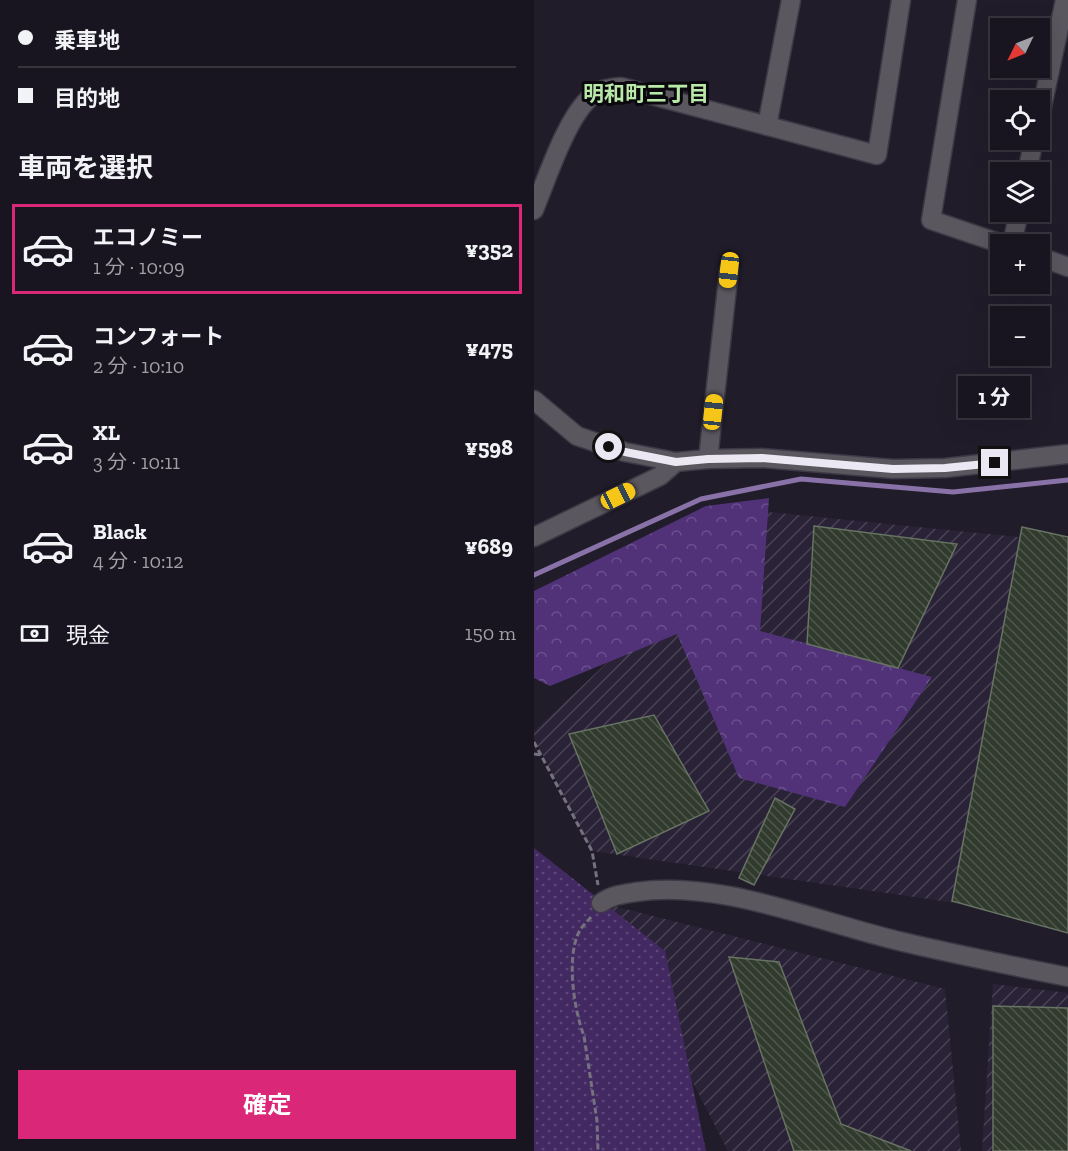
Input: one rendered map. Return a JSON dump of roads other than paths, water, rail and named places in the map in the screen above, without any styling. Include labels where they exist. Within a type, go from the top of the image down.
[{"type":"street","points":[[767,126],[791,0]]},
{"type":"street","points":[[534,210],[572,119],[590,97],[605,88],[621,87],[877,155],[902,0]]},
{"type":"street","points":[[967,0],[931,220],[990,240]]},
{"type":"street","points":[[1046,90],[1065,0]]},
{"type":"street","points":[[1050,261],[1068,267]]},
{"type":"street","points":[[708,459],[729,270]]},
{"type":"street","points":[[536,404],[577,436],[625,452],[676,462],[762,458],[893,469],[975,465],[1068,453]]},
{"type":"street","points":[[534,537],[660,476],[676,462]]},
{"type":"street","points":[[602,903],[611,896],[657,889],[704,892],[734,897],[901,942],[1068,978]]},
{"type":"waterway","points":[[534,575],[701,499],[801,479],[953,492],[1068,480]]},
{"type":"district","name":"明和町三丁目","points":[[646,93]]}]
